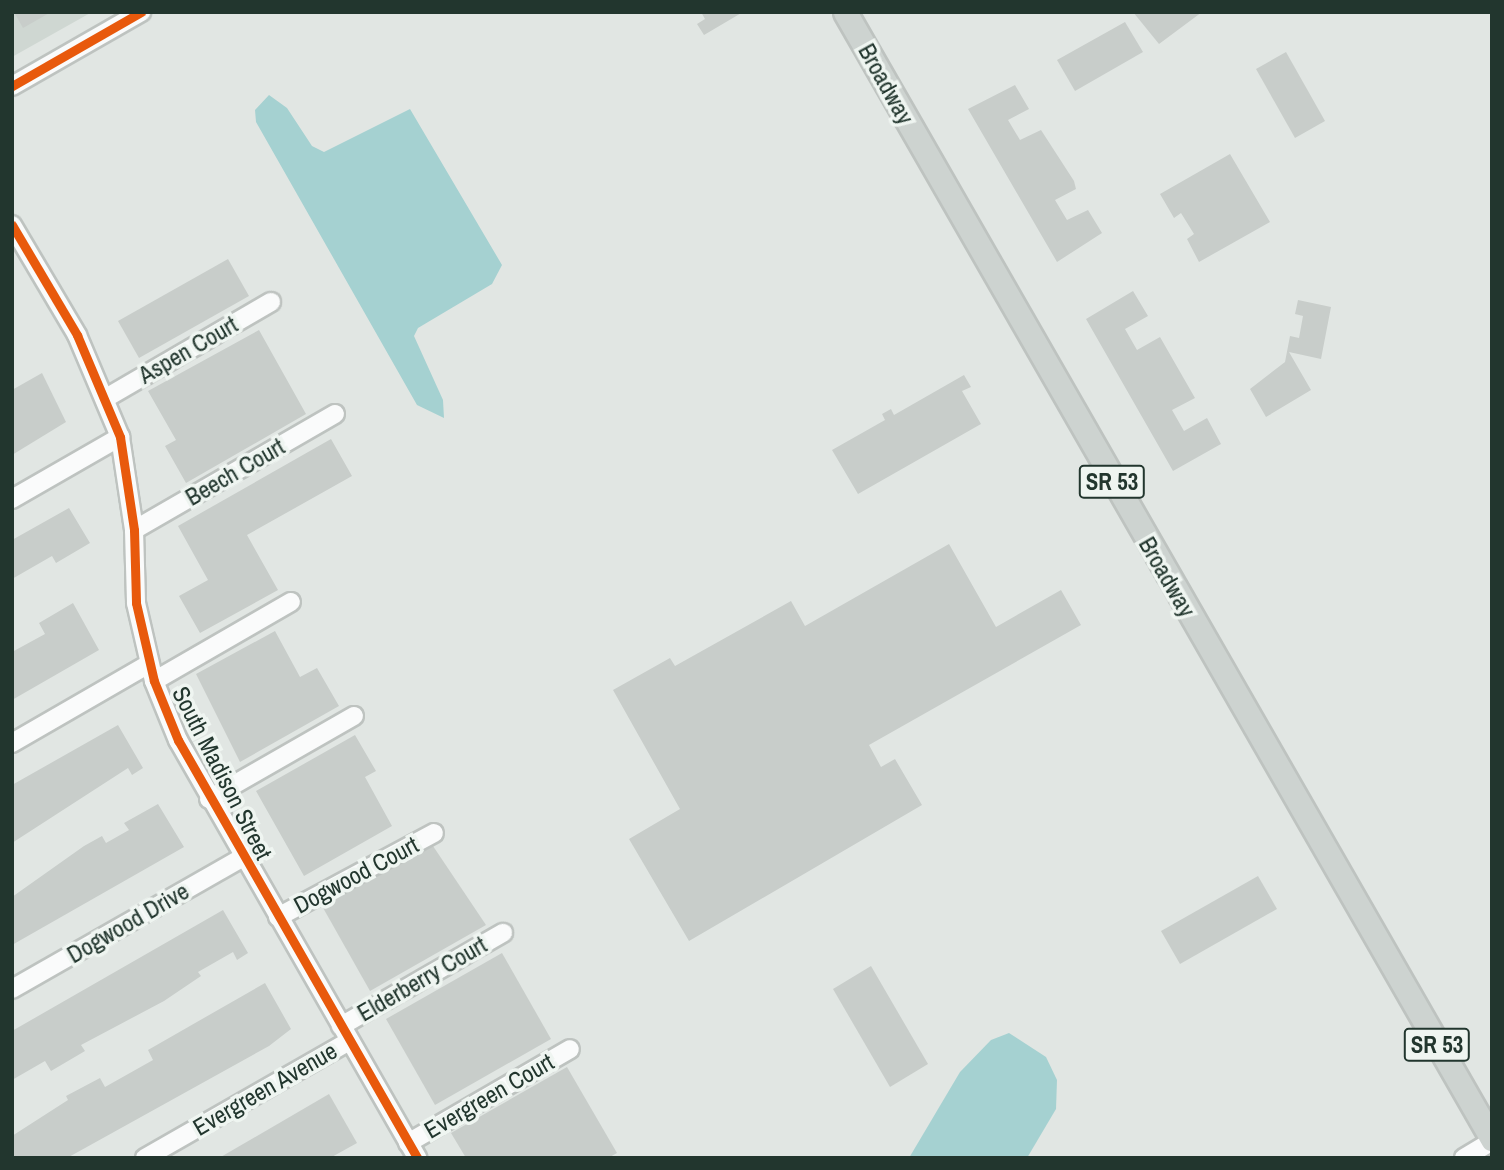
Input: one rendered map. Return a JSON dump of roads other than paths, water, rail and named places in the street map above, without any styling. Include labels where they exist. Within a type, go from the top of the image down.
[{"type":"main road","name":"Broadway","points":[[845,12],[1492,1140]]},
{"type":"street","points":[[12,86],[141,12]]},
{"type":"street","name":"South Madison Street","points":[[12,225],[18,249],[106,398],[120,437],[134,530],[136,603],[152,673],[209,799],[413,1150]]},
{"type":"street","name":"Aspen Court","points":[[106,398],[271,302]]},
{"type":"street","name":"Beech Court","points":[[134,530],[335,414]]},
{"type":"street","points":[[12,499],[120,437]]},
{"type":"street","points":[[12,743],[291,602]]},
{"type":"street","points":[[209,799],[354,716]]},
{"type":"street","name":"Dogwood Court","points":[[278,917],[435,833]]},
{"type":"street","name":"Dogwood Drive","points":[[12,989],[243,857]]},
{"type":"street","name":"Elderberry Court","points":[[345,1033],[503,933]]},
{"type":"street","name":"Evergreen Avenue","points":[[145,1158],[345,1033]]},
{"type":"street","name":"Evergreen Court","points":[[413,1150],[570,1049]]},
{"type":"street","points":[[1464,1158],[1492,1140]]},
{"type":"water","points":[[269,95],[287,108],[312,146],[324,152],[410,109],[502,265],[492,284],[418,328],[414,336],[443,400],[444,418],[417,405],[256,122],[255,110]]},
{"type":"water","points":[[1009,1033],[1046,1057],[1057,1080],[1056,1109],[1027,1158],[909,1158],[960,1072],[991,1040]]}]
